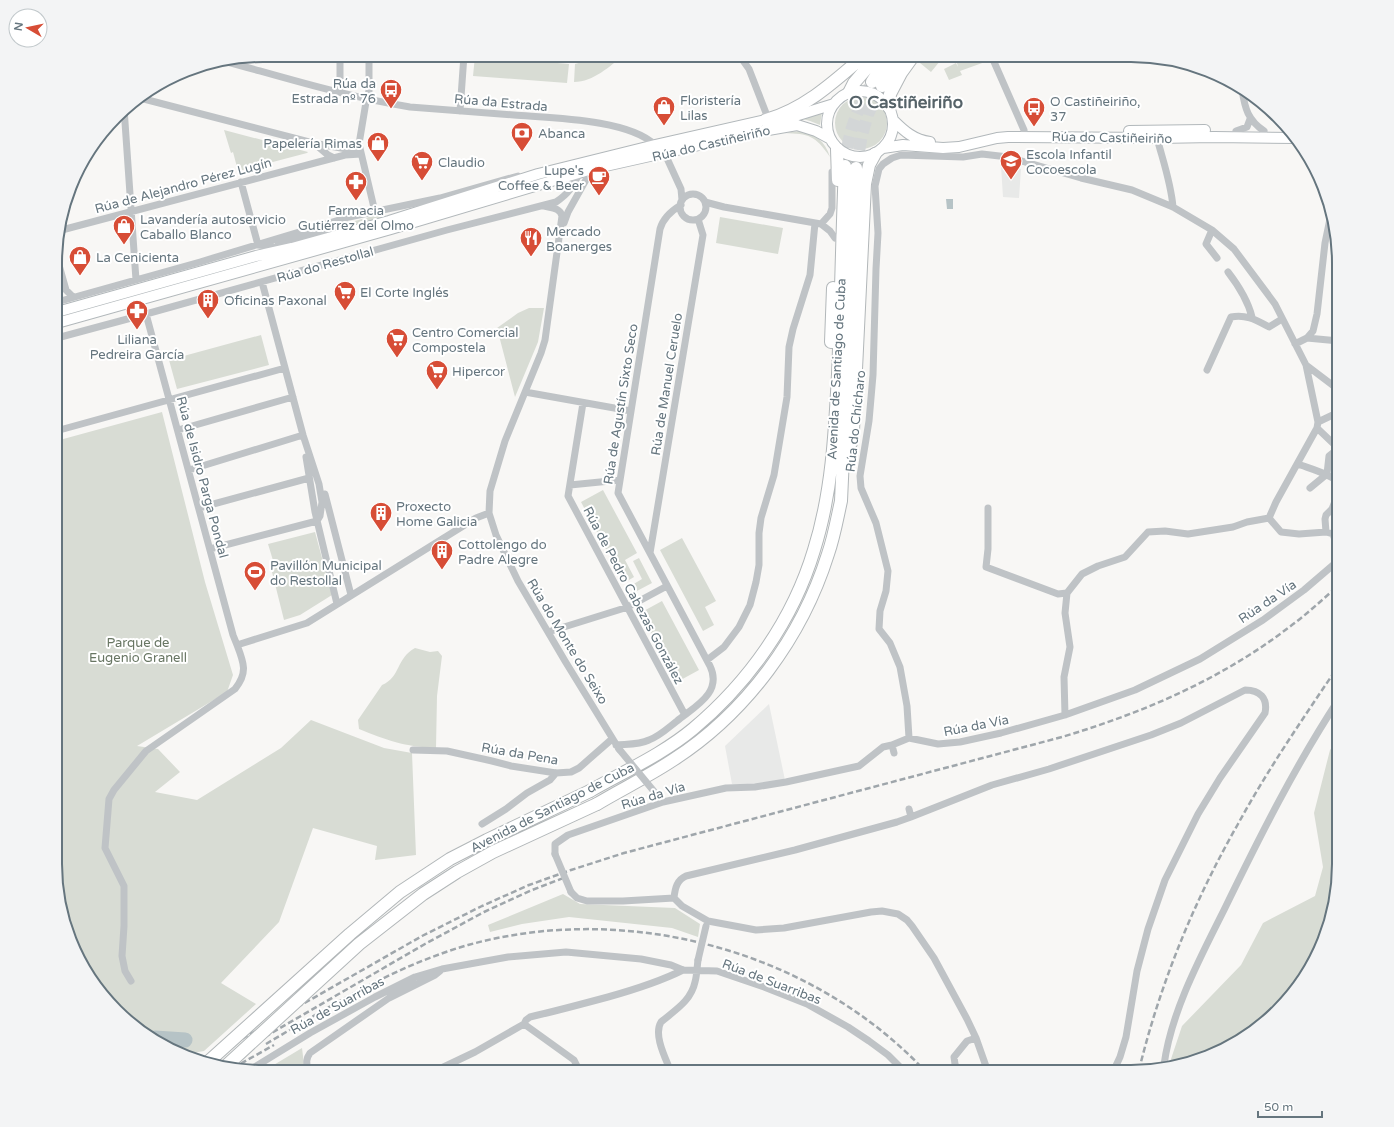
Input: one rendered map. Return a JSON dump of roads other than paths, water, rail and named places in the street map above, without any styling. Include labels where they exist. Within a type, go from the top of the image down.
[{"type":"highway","points":[[766,120],[797,107],[812,98],[830,86],[857,62]]},
{"type":"highway","points":[[849,93],[854,83],[872,62]]},
{"type":"highway","points":[[886,62],[877,84],[897,62]]},
{"type":"highway","points":[[889,107],[890,94],[901,73],[909,62]]},
{"type":"highway","points":[[829,479],[828,430],[838,173],[832,143]]},
{"type":"highway","points":[[841,501],[853,431],[864,184],[869,165],[879,151]]},
{"type":"highway","name":"Avenida de Santiago de Cuba","points":[[212,1058],[350,934],[400,892],[456,856],[590,791],[665,749],[692,730],[724,700],[768,648],[789,611],[803,581],[814,550],[826,499],[835,433],[850,167],[841,501],[829,553],[816,588],[801,619],[778,657],[753,690],[729,715],[696,744],[673,761],[597,804],[493,852],[457,872],[423,894],[359,944],[230,1062]]},
{"type":"main road","points":[[849,93],[862,90],[874,93],[885,101],[889,107],[893,120],[893,127],[890,138],[879,151]]},
{"type":"main road","name":"Rúa do Castiñeiriño","points":[[655,145],[766,120],[792,117],[834,104],[849,93]]},
{"type":"main road","points":[[832,143],[827,129],[827,120],[829,112],[834,104]]},
{"type":"main road","name":"Rúa do Castiñeiriño","points":[[893,120],[914,138],[934,142],[966,139],[999,132],[1024,130],[1282,130]]},
{"type":"main road","name":"Rúa do Castiñeiriño","points":[[592,169],[665,154],[774,128],[797,125],[816,131],[849,156],[855,157],[861,157],[903,145],[943,148],[959,147],[997,138],[1008,137],[1289,138]]},
{"type":"main road","points":[[1139,131],[1162,137],[1193,133],[1200,130]]},
{"type":"main road","name":"Rúa do Restollal","points":[[64,314],[253,257],[390,222],[538,174],[655,145]]},
{"type":"main road","name":"Rúa do Restollal","points":[[64,314],[392,229],[592,169]]},
{"type":"street","points":[[340,62],[340,92]]},
{"type":"street","points":[[369,62],[369,91],[366,98],[359,144],[375,212]]},
{"type":"street","points":[[460,111],[464,62]]},
{"type":"street","points":[[744,62],[749,69],[766,113],[766,120]]},
{"type":"street","points":[[812,98],[819,88],[852,62]]},
{"type":"street","points":[[994,62],[1024,130]]},
{"type":"street","name":"Rúa da Estrada","points":[[238,64],[340,92],[410,107],[598,123],[633,132],[648,138],[655,145]]},
{"type":"street","points":[[1244,97],[1250,119],[1264,131]]},
{"type":"street","points":[[146,99],[313,142],[360,152]]},
{"type":"street","points":[[125,117],[130,212],[136,280]]},
{"type":"street","points":[[1236,131],[1247,127],[1250,119]]},
{"type":"street","points":[[1162,137],[1162,152],[1172,192],[1173,207],[1212,230],[1234,249],[1275,304],[1306,365],[1318,425],[1332,441]]},
{"type":"street","points":[[1162,137],[1162,152]]},
{"type":"street","points":[[313,142],[328,155],[334,158]]},
{"type":"street","points":[[707,660],[724,647],[739,627],[750,605],[756,582],[759,564],[759,533],[761,518],[774,475],[787,397],[789,347],[810,275],[818,224],[830,214],[832,208],[832,143]]},
{"type":"street","points":[[314,164],[320,156],[321,148]]},
{"type":"street","name":"Rúa de Alejandro Pérez Lugín","points":[[65,228],[360,152]]},
{"type":"street","points":[[665,154],[681,189],[681,210],[684,215],[689,219],[698,219],[705,212],[724,208]]},
{"type":"street","name":"Rúa do Chícharo","points":[[909,738],[908,706],[900,667],[890,643],[880,629],[880,611],[886,591],[888,571],[876,523],[861,488],[860,476],[869,421],[873,375],[878,233],[875,186],[879,169],[883,164],[892,158],[901,155],[963,157],[982,154],[1008,157],[1081,178],[1132,190],[1173,207]]},
{"type":"street","name":"Rúa do Monte do Seixo","points":[[558,247],[568,212],[592,169]]},
{"type":"street","name":"Rúa do Restollal","points":[[62,337],[447,230],[556,202],[564,197],[573,187],[579,173]]},
{"type":"street","name":"Rúa do Restollal","points":[[62,300],[349,217],[440,198],[511,177],[538,174]]},
{"type":"street","points":[[241,182],[258,244]]},
{"type":"street","points":[[681,189],[690,194],[700,196],[705,202],[705,212]]},
{"type":"street","points":[[682,202],[690,194]]},
{"type":"street","name":"Rúa de Agustín Sixto Seco","points":[[682,202],[670,212],[660,229],[618,494],[712,668],[712,683],[708,695],[685,715]]},
{"type":"street","points":[[705,202],[724,208],[818,224],[830,231],[835,238]]},
{"type":"street","name":"Rúa do Monte do Seixo","points":[[543,206],[557,209],[561,212],[558,247],[545,340],[505,441],[490,491],[489,513],[502,550],[518,581],[617,747],[663,802]]},
{"type":"street","points":[[666,219],[671,216],[684,215]]},
{"type":"street","name":"Rúa de Manuel Ceruelo","points":[[650,553],[703,235],[698,219]]},
{"type":"street","name":"Rúa do Restollal","points":[[253,257],[276,246],[343,225]]},
{"type":"street","points":[[1295,344],[1307,338],[1313,331],[1317,314],[1325,243],[1328,226]]},
{"type":"street","points":[[1212,230],[1206,244],[1217,258]]},
{"type":"street","name":"Rúa do Restollal","points":[[258,244],[292,248]]},
{"type":"street","points":[[232,252],[253,257]]},
{"type":"street","name":"Rúa do Restollal","points":[[218,267],[232,252]]},
{"type":"street","points":[[1228,272],[1234,280],[1252,317]]},
{"type":"street","points":[[62,276],[66,290],[73,297]]},
{"type":"street","points":[[210,549],[317,521],[320,516],[322,502],[319,484],[303,435],[262,282]]},
{"type":"street","name":"Rúa de Isidro Parga Pondal","points":[[131,981],[125,971],[122,956],[124,886],[106,848],[108,799],[146,752],[235,689],[242,678],[244,670],[237,645],[232,635],[146,314]]},
{"type":"street","points":[[1207,370],[1231,317],[1238,315],[1252,317],[1269,327],[1282,319]]},
{"type":"street","points":[[1307,338],[1332,340]]},
{"type":"street","points":[[1306,365],[1332,385]]},
{"type":"street","points":[[62,430],[286,368]]},
{"type":"street","points":[[525,392],[631,411]]},
{"type":"street","points":[[178,430],[293,397]]},
{"type":"street","name":"Rúa de Pedro Cabezas González","points":[[583,403],[568,496],[685,715]]},
{"type":"street","points":[[1332,416],[1318,425],[1276,502],[1270,518],[1273,524],[1281,532],[1299,534],[1326,532],[1332,534]]},
{"type":"street","points":[[189,470],[303,435]]},
{"type":"street","points":[[303,435],[317,521],[337,604]]},
{"type":"street","points":[[1310,488],[1326,474],[1329,456],[1332,454]]},
{"type":"street","points":[[1298,464],[1326,474],[1332,478]]},
{"type":"street","points":[[199,508],[310,478]]},
{"type":"street","points":[[570,485],[620,480]]},
{"type":"street","points":[[319,484],[323,490],[351,595]]},
{"type":"street","points":[[988,508],[988,549],[986,567],[1058,594],[1067,593]]},
{"type":"street","points":[[1326,532],[1326,515],[1332,509]]},
{"type":"street","points":[[237,645],[307,623],[476,518],[489,513]]},
{"type":"street","points":[[1065,715],[1064,677],[1070,646],[1065,613],[1067,593],[1082,574],[1098,566],[1125,557],[1148,532],[1165,531],[1188,534],[1233,527],[1247,522],[1270,518]]},
{"type":"street","name":"Rúa da Vía","points":[[674,898],[623,901],[587,901],[577,898],[571,892],[555,854],[555,844],[568,835],[663,802],[726,788],[755,787],[786,782],[859,766],[883,747],[909,738],[938,744],[960,742],[1001,733],[1065,715],[1135,690],[1200,659],[1263,620],[1304,590],[1332,566]]},
{"type":"street","points":[[548,632],[628,607],[667,586]]},
{"type":"street","points":[[986,1065],[976,1038],[967,1019],[934,958],[912,926],[907,920],[898,914],[882,911],[870,912],[771,930],[756,930],[707,923],[682,906],[674,898],[680,878],[795,850],[896,822],[992,785],[1049,769],[1151,734],[1188,720],[1245,690],[1253,690],[1264,697],[1266,701],[1265,712],[1220,778],[1198,814],[1165,880],[1148,929],[1137,971],[1126,1037],[1116,1065]]},
{"type":"street","points":[[1165,1062],[1176,1015],[1214,930],[1283,793],[1309,746],[1332,710]]},
{"type":"street","points":[[617,747],[648,741],[685,715]]},
{"type":"street","name":"Rúa da Pena","points":[[413,750],[447,751],[510,766],[556,773],[571,772],[579,768],[612,738]]},
{"type":"street","points":[[892,745],[894,753]]},
{"type":"street","points":[[482,824],[506,810],[527,794],[550,780],[556,773]]},
{"type":"street","points":[[909,809],[911,817]]},
{"type":"street","points":[[669,1065],[658,1034],[659,1026],[661,1022],[684,1004],[688,999],[695,982],[698,960],[707,923]]},
{"type":"street","name":"Rúa de Suarribas","points":[[258,1065],[310,1033],[415,977],[442,969],[508,957],[566,952],[641,959],[671,965],[683,970],[717,971],[807,1004],[869,1041],[888,1055],[898,1065]]},
{"type":"street","name":"Rúa de Suarribas","points":[[307,1065],[307,1058],[310,1053],[389,998],[435,975],[442,969]]},
{"type":"street","name":"Rúa de Suarribas","points":[[448,1065],[475,1052],[524,1024],[530,1017],[564,1010],[630,991],[668,978],[683,970]]},
{"type":"street","points":[[524,1024],[574,1060],[576,1065]]},
{"type":"street","points":[[955,1065],[954,1057],[967,1042],[976,1038]]},
{"type":"waterway","points":[[163,1039],[185,1040]]},
{"type":"tunnel","points":[[845,166],[848,143],[854,122],[861,103],[872,82]]},
{"type":"tunnel","points":[[856,168],[862,135],[868,114],[882,86]]},
{"type":"railway","points":[[209,1057],[422,936],[482,906],[529,885],[624,853],[1062,737],[1092,728],[1151,706],[1208,679],[1262,647],[1301,618],[1332,591]]},
{"type":"railway","points":[[1140,1065],[1147,1038],[1168,975],[1207,883],[1222,853],[1262,783],[1332,676]]},
{"type":"railway","points":[[223,1061],[425,944],[484,912],[532,890],[566,877]]},
{"type":"railway","points":[[266,1044],[314,1015],[364,988],[415,964],[441,954],[468,945],[529,933],[591,929],[653,934],[714,946],[773,967],[829,994],[880,1030],[918,1065]]},
{"type":"railway","points":[[241,1064],[274,1045]]},
{"type":"place","name":"Rúa da Estrada nº 76","points":[[391,110]]},
{"type":"place","name":"Floristería Lilas","points":[[664,126]]},
{"type":"place","name":"O Castiñeiriño, 37","points":[[1034,128]]},
{"type":"place","name":"Abanca","points":[[522,152]]},
{"type":"place","name":"Papelería Rimas","points":[[378,162]]},
{"type":"place","name":"Escola Infantil Cocoescola","points":[[1011,180]]},
{"type":"place","name":"Claudio","points":[[422,182]]},
{"type":"place","name":"Lupe's Coffee & Beer","points":[[599,196]]},
{"type":"place","name":"Farmacia Gutiérrez del Olmo","points":[[356,202]]},
{"type":"place","name":"Lavandería autoservicio Caballo Blanco","points":[[124,246]]},
{"type":"place","name":"Mercado Boanerges","points":[[531,258]]},
{"type":"place","name":"La Cenicienta","points":[[80,276]]},
{"type":"place","name":"El Corte Inglés","points":[[345,312]]},
{"type":"place","name":"Oficinas Paxonal","points":[[208,320]]},
{"type":"place","name":"Liliana Pedreira García","points":[[137,330]]},
{"type":"place","name":"Centro Comercial Compostela","points":[[397,358]]},
{"type":"place","name":"Hipercor","points":[[437,390]]},
{"type":"place","name":"Proxecto Home Galicia","points":[[381,532]]},
{"type":"place","name":"Cottolengo do Padre Alegre","points":[[442,570]]},
{"type":"place","name":"Pavillón Municipal do Restollal","points":[[255,592]]},
{"type":"district","name":"O Castiñeiriño","points":[[906,102]]},
{"type":"park label","name":"Parque de Eugenio Granell","points":[[138,650]]}]
